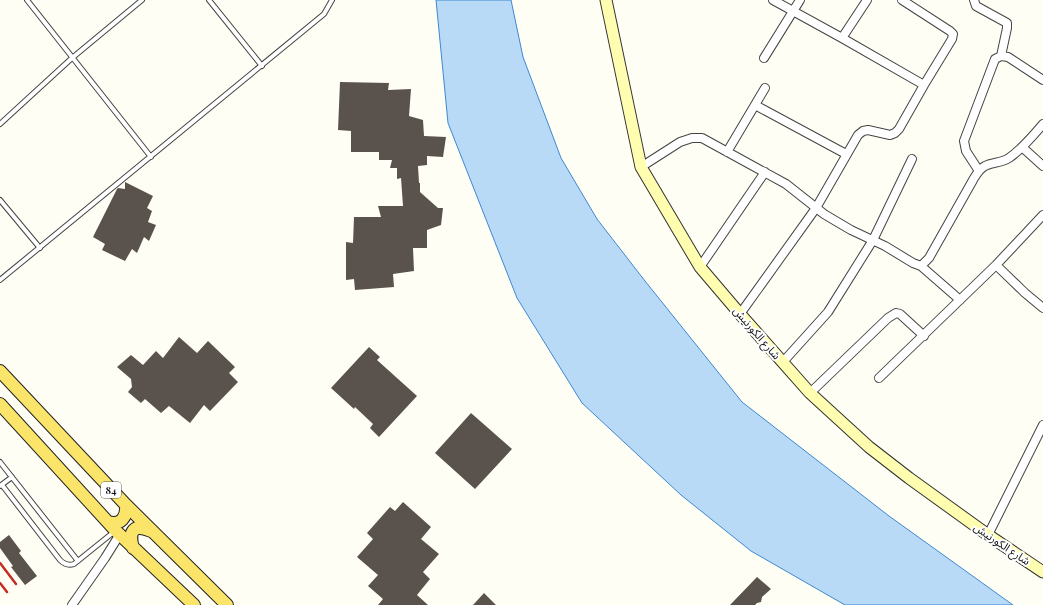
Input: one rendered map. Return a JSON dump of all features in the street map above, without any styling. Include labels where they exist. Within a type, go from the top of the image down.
[{"type":"main road","name":"84","points":[[0,371],[152,532],[227,605]]},
{"type":"main road","name":"84","points":[[0,404],[133,548],[192,604]]},
{"type":"main road","points":[[115,529],[115,523],[123,519],[126,515],[126,505]]},
{"type":"main road","points":[[133,548],[131,536],[133,530],[145,528],[152,532]]},
{"type":"street","name":"شارع الكورنيش","points":[[606,0],[641,167],[700,266],[782,363],[810,393],[869,447],[988,536],[1043,572]]},
{"type":"street","points":[[773,0],[924,86]]},
{"type":"street","points":[[764,58],[800,0]]},
{"type":"street","points":[[842,38],[867,0]]},
{"type":"street","points":[[740,314],[816,208],[858,135],[863,131],[868,130],[890,135],[895,133],[952,40],[953,34],[950,30],[902,0]]},
{"type":"street","points":[[974,0],[976,6],[1007,23],[1001,56]]},
{"type":"street","points":[[979,171],[966,151],[964,141],[995,59],[1001,56],[1008,57],[1043,80]]},
{"type":"street","points":[[727,152],[765,88]]},
{"type":"street","points":[[756,105],[846,154]]},
{"type":"street","points":[[921,266],[929,258],[979,171],[986,165],[1009,159],[1043,124]]},
{"type":"street","points":[[641,167],[680,142],[692,138],[702,138],[786,184],[824,214],[921,266],[960,300]]},
{"type":"street","points":[[1022,147],[1043,166]]},
{"type":"street","points":[[782,363],[828,312],[872,240],[912,159]]},
{"type":"street","points":[[700,266],[765,172]]},
{"type":"street","points":[[879,378],[924,336],[1041,220]]},
{"type":"street","points":[[996,265],[1043,308]]},
{"type":"street","points":[[810,393],[896,312],[924,336]]},
{"type":"street","points":[[988,536],[1043,425]]},
{"type":"street","points":[[72,605],[105,558],[115,529]]},
{"type":"lane","points":[[27,0],[151,157]]},
{"type":"lane","points":[[0,124],[72,58],[142,0]]},
{"type":"lane","points":[[209,0],[262,66]]},
{"type":"lane","points":[[0,280],[324,14],[332,0]]},
{"type":"lane","points":[[0,200],[40,248]]},
{"type":"lane","points":[[0,462],[78,561]]},
{"type":"lane","points":[[12,477],[1,486],[60,560],[65,564],[74,564],[115,529]]},
{"type":"water","points":[[436,0],[511,0],[523,57],[561,158],[597,219],[742,402],[889,516],[1013,605],[845,605],[751,551],[681,495],[582,403],[517,298],[448,123]]},
{"type":"building","points":[[340,82],[389,83],[388,90],[411,89],[409,116],[423,120],[424,136],[446,137],[443,157],[427,156],[427,165],[418,166],[420,192],[438,208],[443,208],[441,225],[427,230],[427,248],[413,248],[414,271],[393,274],[394,287],[355,290],[354,279],[346,280],[346,242],[353,243],[354,217],[381,217],[378,206],[403,206],[401,178],[397,179],[397,168],[390,168],[392,160],[379,160],[379,152],[351,152],[351,131],[338,130]]},
{"type":"building","points":[[125,182],[153,196],[147,208],[152,211],[148,222],[156,225],[149,241],[144,237],[137,253],[132,249],[125,261],[102,250],[105,244],[93,237],[117,189],[125,189]]},
{"type":"building","points":[[179,337],[197,353],[208,341],[235,367],[229,373],[238,382],[210,411],[204,405],[190,423],[169,406],[161,413],[145,399],[141,403],[128,392],[132,387],[131,379],[117,367],[131,355],[143,365],[156,351],[163,358]]},
{"type":"building","points":[[369,347],[380,357],[377,360],[417,396],[379,437],[370,428],[373,424],[331,388]]},
{"type":"building","points":[[471,413],[512,449],[475,489],[435,453]]},
{"type":"building","points":[[403,502],[431,527],[421,539],[439,554],[423,572],[430,579],[417,595],[428,605],[378,605],[383,599],[368,586],[378,575],[357,557],[373,539],[367,533],[390,507],[395,511]]},
{"type":"building","points":[[9,535],[21,551],[19,553],[37,576],[25,585],[11,567],[13,566],[0,548],[0,542]]},
{"type":"building","points":[[757,577],[771,589],[762,597],[761,602],[755,605],[730,605]]},
{"type":"building","points":[[484,593],[496,605],[473,605]]},
{"type":"railway","points":[[0,563],[16,584]]},
{"type":"railway","points":[[0,583],[7,592]]}]
